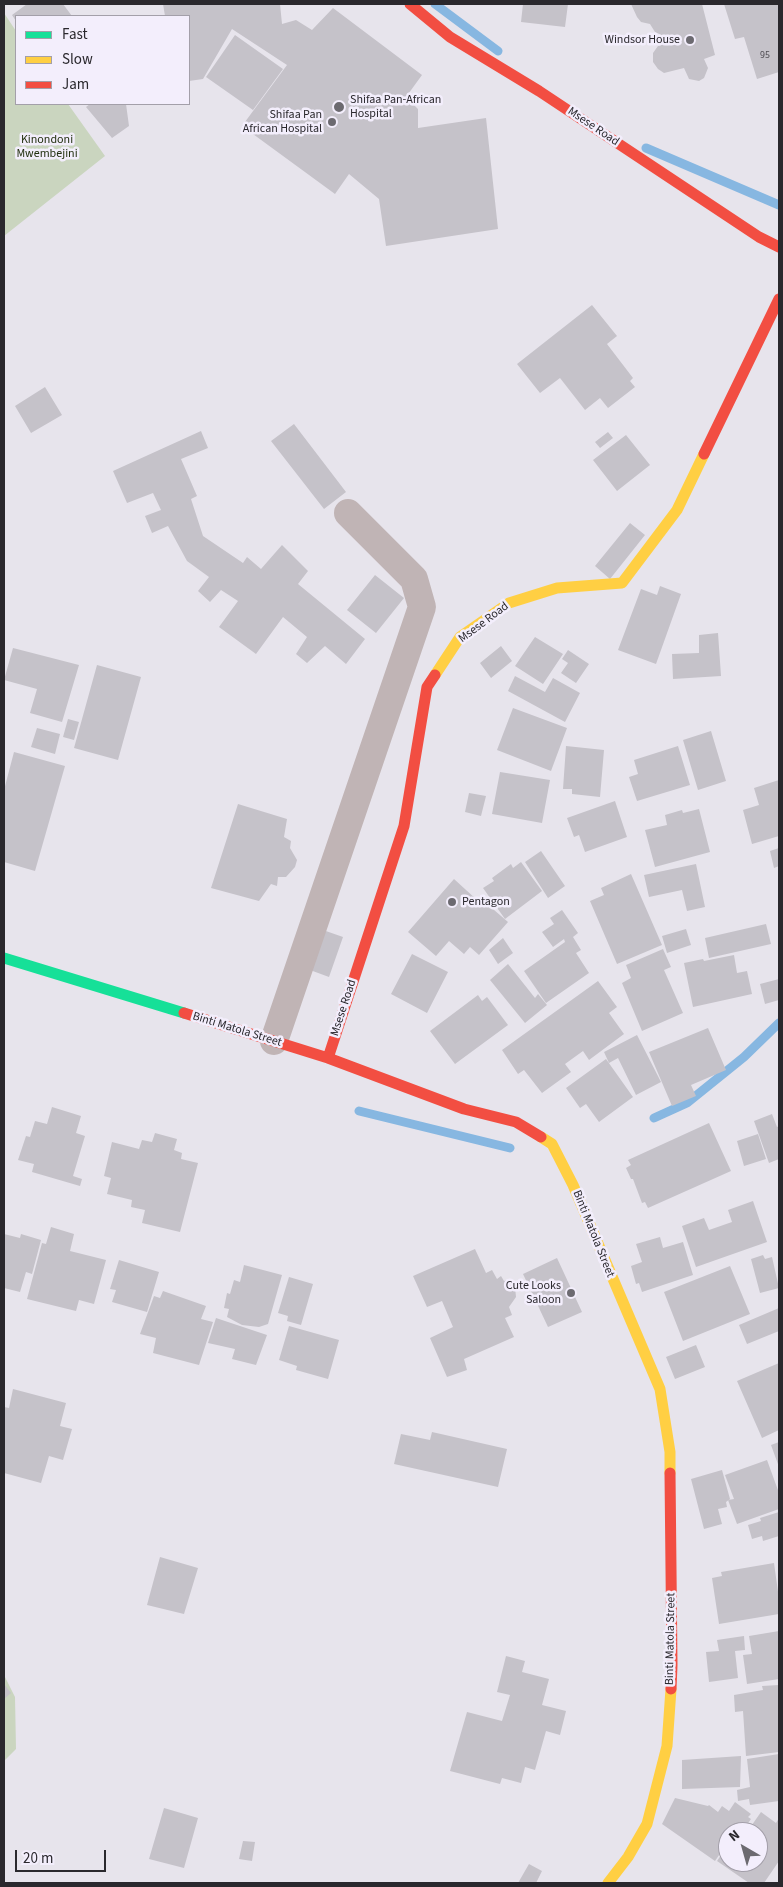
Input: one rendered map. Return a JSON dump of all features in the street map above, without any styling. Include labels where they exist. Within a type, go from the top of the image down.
[{"type":"street","name":"Msese Road","points":[[410,4],[450,37],[539,91],[759,238],[779,247]]},
{"type":"street","name":"Msese Road","points":[[328,1058],[404,826],[428,687],[460,638],[509,603],[557,588],[622,582],[677,510],[779,299]]},
{"type":"street","points":[[274,1041],[422,608],[414,579],[348,513]]},
{"type":"street","name":"Binti Matola Street","points":[[4,958],[328,1058],[464,1109],[516,1122],[552,1144],[573,1185],[592,1235],[660,1389],[670,1452],[672,1665],[668,1746],[647,1824],[628,1857],[608,1883]]},
{"type":"green space","name":"Kinondoni Mwembejini","points":[[4,13],[15,30],[15,105],[69,105],[105,156],[4,236]]},
{"type":"green space","points":[[4,1675],[15,1697],[16,1749],[4,1761]]},
{"type":"building","points":[[27,4],[63,4],[71,15],[15,15],[15,20],[12,15]]},
{"type":"building","name":"Shifaa Pan African Hospital","points":[[163,4],[280,4],[282,24],[296,20],[312,30],[333,8],[422,75],[406,97],[418,109],[418,128],[486,118],[498,229],[386,246],[379,199],[349,174],[335,194],[242,126],[287,65],[232,29],[203,79],[190,81],[190,15],[165,15]]},
{"type":"building","points":[[523,4],[568,4],[565,27],[521,22]]},
{"type":"building","name":"Windsor House","points":[[631,4],[702,4],[715,55],[704,59],[708,68],[704,78],[699,81],[689,79],[684,68],[664,73],[658,69],[653,62],[653,53],[658,46],[669,43],[668,38],[655,32],[650,24],[641,22]]},
{"type":"building","points":[[724,4],[779,4],[779,72],[757,79],[744,37],[735,39]]},
{"type":"building","points":[[235,35],[283,69],[253,110],[206,77]]},
{"type":"building","points":[[89,105],[126,105],[129,126],[112,138],[86,107]]},
{"type":"building","points":[[592,305],[617,336],[607,344],[633,378],[630,381],[635,387],[608,408],[600,398],[585,410],[560,378],[540,393],[517,364]]},
{"type":"building","points":[[45,387],[62,415],[31,433],[15,406]]},
{"type":"building","points":[[294,424],[346,492],[324,509],[271,441]]},
{"type":"building","points":[[201,431],[208,448],[181,459],[197,496],[191,499],[203,536],[243,563],[247,557],[261,569],[282,545],[308,571],[298,584],[365,639],[346,664],[325,646],[307,663],[296,654],[307,637],[283,617],[256,654],[219,627],[238,601],[221,590],[210,602],[198,591],[209,577],[187,561],[168,526],[152,533],[145,516],[161,510],[153,493],[127,503],[113,471]]},
{"type":"building","points":[[608,432],[613,438],[600,448],[595,442]]},
{"type":"building","points":[[626,435],[650,465],[617,491],[593,460]]},
{"type":"building","points":[[630,523],[645,535],[610,579],[595,566]]},
{"type":"building","points":[[375,575],[404,598],[376,633],[347,610]]},
{"type":"building","points":[[660,586],[681,594],[656,664],[618,650],[641,589],[657,595]]},
{"type":"building","points":[[718,633],[721,676],[673,679],[672,654],[699,653],[699,635]]},
{"type":"building","points":[[535,637],[563,654],[543,684],[515,666]]},
{"type":"building","points":[[501,646],[512,661],[491,678],[480,663]]},
{"type":"building","points":[[13,648],[79,665],[62,722],[30,713],[37,689],[4,680]]},
{"type":"building","points":[[568,650],[589,664],[576,683],[561,673],[568,663],[562,659]]},
{"type":"building","points":[[97,665],[141,677],[118,760],[74,748]]},
{"type":"building","points":[[515,676],[545,692],[553,678],[580,693],[565,722],[508,691]]},
{"type":"building","points":[[513,708],[567,728],[551,771],[497,750]]},
{"type":"building","points":[[68,719],[79,722],[74,740],[63,737]]},
{"type":"building","points":[[37,728],[60,734],[55,754],[31,747]]},
{"type":"building","points":[[711,731],[726,781],[698,790],[683,740]]},
{"type":"building","points":[[566,746],[604,750],[600,797],[572,794],[572,789],[563,789]]},
{"type":"building","points":[[678,746],[690,785],[637,801],[629,777],[638,774],[634,760]]},
{"type":"building","points":[[14,752],[65,766],[35,871],[4,862],[4,790]]},
{"type":"building","points":[[500,772],[550,780],[542,823],[492,814]]},
{"type":"building","points":[[779,780],[779,836],[752,844],[743,810],[759,805],[754,788]]},
{"type":"building","points":[[469,793],[486,796],[481,816],[465,812]]},
{"type":"building","points":[[615,801],[627,837],[585,852],[579,835],[574,837],[567,818]]},
{"type":"building","points":[[238,804],[287,819],[284,837],[291,841],[290,848],[297,860],[295,867],[286,877],[278,877],[277,886],[271,884],[259,901],[211,888]]},
{"type":"building","points":[[699,809],[710,852],[655,867],[645,830],[667,825],[665,815],[682,810],[683,813]]},
{"type":"building","points":[[779,848],[779,866],[774,868],[770,851]]},
{"type":"building","points":[[541,851],[565,886],[548,898],[525,862]]},
{"type":"building","points":[[521,862],[542,891],[505,919],[483,888],[494,881],[492,878],[511,864],[513,868]]},
{"type":"building","points":[[696,864],[705,907],[687,911],[682,890],[649,897],[644,875]]},
{"type":"building","points":[[631,874],[662,945],[617,964],[590,901],[604,895],[601,888]]},
{"type":"building","points":[[454,879],[477,900],[479,897],[508,922],[479,955],[470,947],[464,954],[449,941],[436,956],[408,932]]},
{"type":"building","points":[[562,910],[578,933],[573,937],[581,950],[576,953],[589,973],[546,1003],[524,971],[565,942],[564,939],[553,947],[542,932],[554,924],[550,918]]},
{"type":"building","points":[[766,924],[771,944],[709,958],[705,938]]},
{"type":"building","points":[[686,929],[691,945],[667,953],[662,936]]},
{"type":"building","points":[[323,930],[343,937],[329,977],[310,970]]},
{"type":"building","points":[[503,938],[513,953],[498,964],[489,950]]},
{"type":"building","points":[[663,949],[671,967],[664,970],[683,1013],[642,1031],[622,983],[631,978],[626,965]]},
{"type":"building","points":[[412,954],[448,972],[427,1013],[391,994]]},
{"type":"building","points":[[734,955],[737,973],[747,971],[752,994],[693,1007],[684,963]]},
{"type":"building","points":[[508,964],[535,998],[538,994],[547,1005],[525,1023],[490,980]]},
{"type":"building","points":[[779,979],[779,1000],[765,1004],[760,984]]},
{"type":"building","points":[[598,981],[617,1007],[609,1013],[624,1034],[589,1060],[583,1051],[565,1064],[571,1072],[542,1093],[524,1070],[518,1074],[502,1050]]},
{"type":"building","points":[[478,995],[482,1001],[487,997],[508,1025],[455,1064],[430,1031]]},
{"type":"building","points":[[708,1028],[726,1070],[691,1085],[696,1096],[672,1106],[649,1052]]},
{"type":"building","points":[[637,1035],[661,1082],[636,1095],[618,1058],[609,1063],[604,1052]]},
{"type":"building","points":[[606,1059],[633,1097],[599,1122],[586,1104],[580,1108],[566,1088]]},
{"type":"building","points":[[52,1107],[81,1116],[76,1133],[85,1136],[73,1176],[82,1179],[80,1186],[32,1172],[34,1164],[18,1160],[26,1136],[30,1137],[35,1121],[47,1124]]},
{"type":"building","points":[[772,1114],[777,1127],[779,1126],[779,1159],[769,1163],[754,1121]]},
{"type":"building","points":[[709,1123],[731,1171],[648,1208],[645,1202],[642,1203],[633,1179],[631,1179],[626,1168],[631,1165],[628,1160]]},
{"type":"building","points":[[155,1133],[177,1139],[174,1150],[182,1153],[181,1159],[198,1163],[180,1232],[142,1223],[145,1210],[131,1207],[132,1200],[107,1194],[111,1178],[104,1176],[112,1142],[139,1149],[142,1140],[152,1142]]},
{"type":"building","points":[[758,1134],[766,1159],[744,1166],[737,1141]]},
{"type":"building","points":[[753,1201],[767,1242],[696,1267],[682,1226],[704,1218],[709,1230],[732,1222],[728,1210]]},
{"type":"building","points":[[51,1227],[74,1234],[70,1251],[106,1260],[94,1304],[79,1300],[76,1311],[27,1299],[42,1243],[46,1244]]},
{"type":"building","points":[[4,1234],[20,1238],[21,1234],[41,1240],[32,1274],[26,1272],[20,1292],[4,1288]]},
{"type":"building","points":[[660,1237],[663,1248],[683,1242],[693,1275],[642,1292],[639,1283],[636,1284],[631,1266],[642,1262],[636,1244]]},
{"type":"building","points":[[475,1249],[486,1273],[492,1270],[497,1279],[501,1276],[504,1281],[507,1280],[515,1287],[516,1297],[509,1307],[512,1315],[505,1318],[514,1337],[464,1359],[467,1370],[447,1377],[430,1338],[453,1327],[442,1301],[427,1307],[413,1276]]},
{"type":"building","points":[[763,1255],[765,1259],[772,1257],[779,1288],[760,1293],[751,1259]]},
{"type":"building","points":[[557,1258],[582,1312],[548,1327],[523,1274]]},
{"type":"building","points":[[119,1260],[159,1272],[147,1312],[112,1302],[116,1290],[110,1289]]},
{"type":"building","points":[[244,1265],[282,1275],[268,1324],[259,1327],[242,1325],[227,1317],[229,1309],[224,1308],[227,1293],[230,1294],[234,1280],[240,1282]]},
{"type":"building","points":[[730,1266],[750,1314],[683,1341],[664,1292]]},
{"type":"building","points":[[289,1277],[313,1284],[301,1325],[287,1321],[288,1316],[278,1313]]},
{"type":"building","points":[[163,1291],[206,1306],[201,1319],[213,1322],[199,1365],[153,1353],[156,1338],[140,1334],[154,1296],[160,1298]]},
{"type":"building","points":[[779,1308],[779,1331],[747,1344],[739,1325]]},
{"type":"building","points":[[216,1318],[267,1335],[256,1365],[232,1359],[235,1349],[208,1343]]},
{"type":"building","points":[[289,1326],[339,1340],[328,1379],[296,1370],[297,1366],[279,1360]]},
{"type":"building","points":[[696,1345],[705,1367],[675,1379],[666,1357]]},
{"type":"building","points":[[779,1363],[779,1430],[762,1438],[737,1381]]},
{"type":"building","points":[[13,1389],[66,1403],[60,1426],[72,1429],[63,1460],[49,1456],[41,1483],[4,1473],[4,1407],[9,1408]]},
{"type":"building","points":[[432,1432],[507,1449],[498,1487],[394,1464],[401,1434],[430,1440]]},
{"type":"building","points":[[779,1442],[779,1467],[771,1445]]},
{"type":"building","points":[[767,1460],[779,1493],[779,1509],[737,1524],[728,1500],[734,1499],[725,1475]]},
{"type":"building","points":[[722,1470],[730,1499],[726,1502],[727,1507],[718,1509],[722,1524],[704,1529],[691,1479]]},
{"type":"building","points":[[779,1512],[779,1536],[763,1541],[762,1536],[752,1539],[748,1525],[761,1521],[760,1518]]},
{"type":"building","points":[[160,1557],[198,1568],[184,1614],[147,1605]]},
{"type":"building","points":[[774,1563],[779,1614],[719,1624],[712,1578],[722,1576],[721,1572]]},
{"type":"building","points":[[779,1631],[779,1679],[747,1684],[743,1655],[752,1654],[749,1636]]},
{"type":"building","points":[[744,1636],[745,1650],[735,1651],[738,1678],[709,1682],[706,1652],[719,1651],[717,1640]]},
{"type":"building","points":[[506,1656],[525,1661],[522,1672],[549,1679],[542,1705],[566,1711],[560,1735],[546,1731],[535,1770],[525,1767],[521,1783],[502,1778],[500,1784],[450,1771],[467,1712],[502,1721],[510,1695],[497,1692]]},
{"type":"building","points":[[4,1684],[11,1693],[4,1699]]},
{"type":"building","points":[[779,1685],[779,1752],[746,1756],[743,1711],[735,1712],[734,1695],[763,1690],[762,1686]]},
{"type":"building","points":[[779,1754],[779,1801],[750,1805],[749,1799],[738,1801],[737,1790],[750,1787],[747,1759]]},
{"type":"building","points":[[741,1756],[740,1787],[682,1789],[682,1760]]},
{"type":"building","points":[[675,1798],[709,1805],[718,1812],[722,1806],[729,1811],[735,1802],[751,1814],[748,1817],[751,1819],[749,1822],[718,1822],[718,1857],[715,1861],[662,1824]]},
{"type":"building","points":[[164,1808],[198,1818],[184,1868],[149,1859]]},
{"type":"building","points":[[761,1812],[776,1823],[779,1818],[779,1861],[764,1883],[749,1883],[733,1872],[768,1872],[768,1822],[754,1822]]},
{"type":"building","points":[[243,1841],[255,1842],[252,1861],[239,1859]]},
{"type":"building","points":[[529,1864],[542,1871],[536,1883],[518,1883]]},
{"type":"waterway","points":[[435,4],[498,51]]},
{"type":"waterway","points":[[646,148],[779,205]]},
{"type":"waterway","points":[[654,1118],[687,1103],[744,1057],[779,1023]]},
{"type":"waterway","points":[[359,1111],[510,1148]]},
{"type":"traffic: fast","points":[[4,958],[184,1013]]},
{"type":"traffic: slow","points":[[435,675],[460,637],[509,603],[557,588],[622,583],[677,510],[704,454]]},
{"type":"traffic: slow","points":[[541,1137],[552,1144],[573,1185],[660,1389],[670,1452],[670,1473]]},
{"type":"traffic: slow","points":[[608,1883],[628,1857],[647,1824],[667,1746],[671,1689]]},
{"type":"traffic: jam","points":[[410,4],[450,37],[539,91],[759,237],[779,247]]},
{"type":"traffic: jam","points":[[704,454],[779,299]]},
{"type":"traffic: jam","points":[[328,1058],[404,826],[427,687],[435,675]]},
{"type":"traffic: jam","points":[[184,1013],[328,1058],[464,1109],[516,1122],[541,1137]]},
{"type":"traffic: jam","points":[[670,1473],[671,1689]]},
{"type":"place","name":"Windsor House","points":[[690,40]]},
{"type":"place","name":"Shifaa Pan-African Hospital","points":[[339,107]]},
{"type":"place","name":"Shifaa Pan African Hospital","points":[[332,122]]},
{"type":"place","name":"Pentagon","points":[[452,902]]},
{"type":"place","name":"Cute Looks Saloon","points":[[571,1293]]}]
